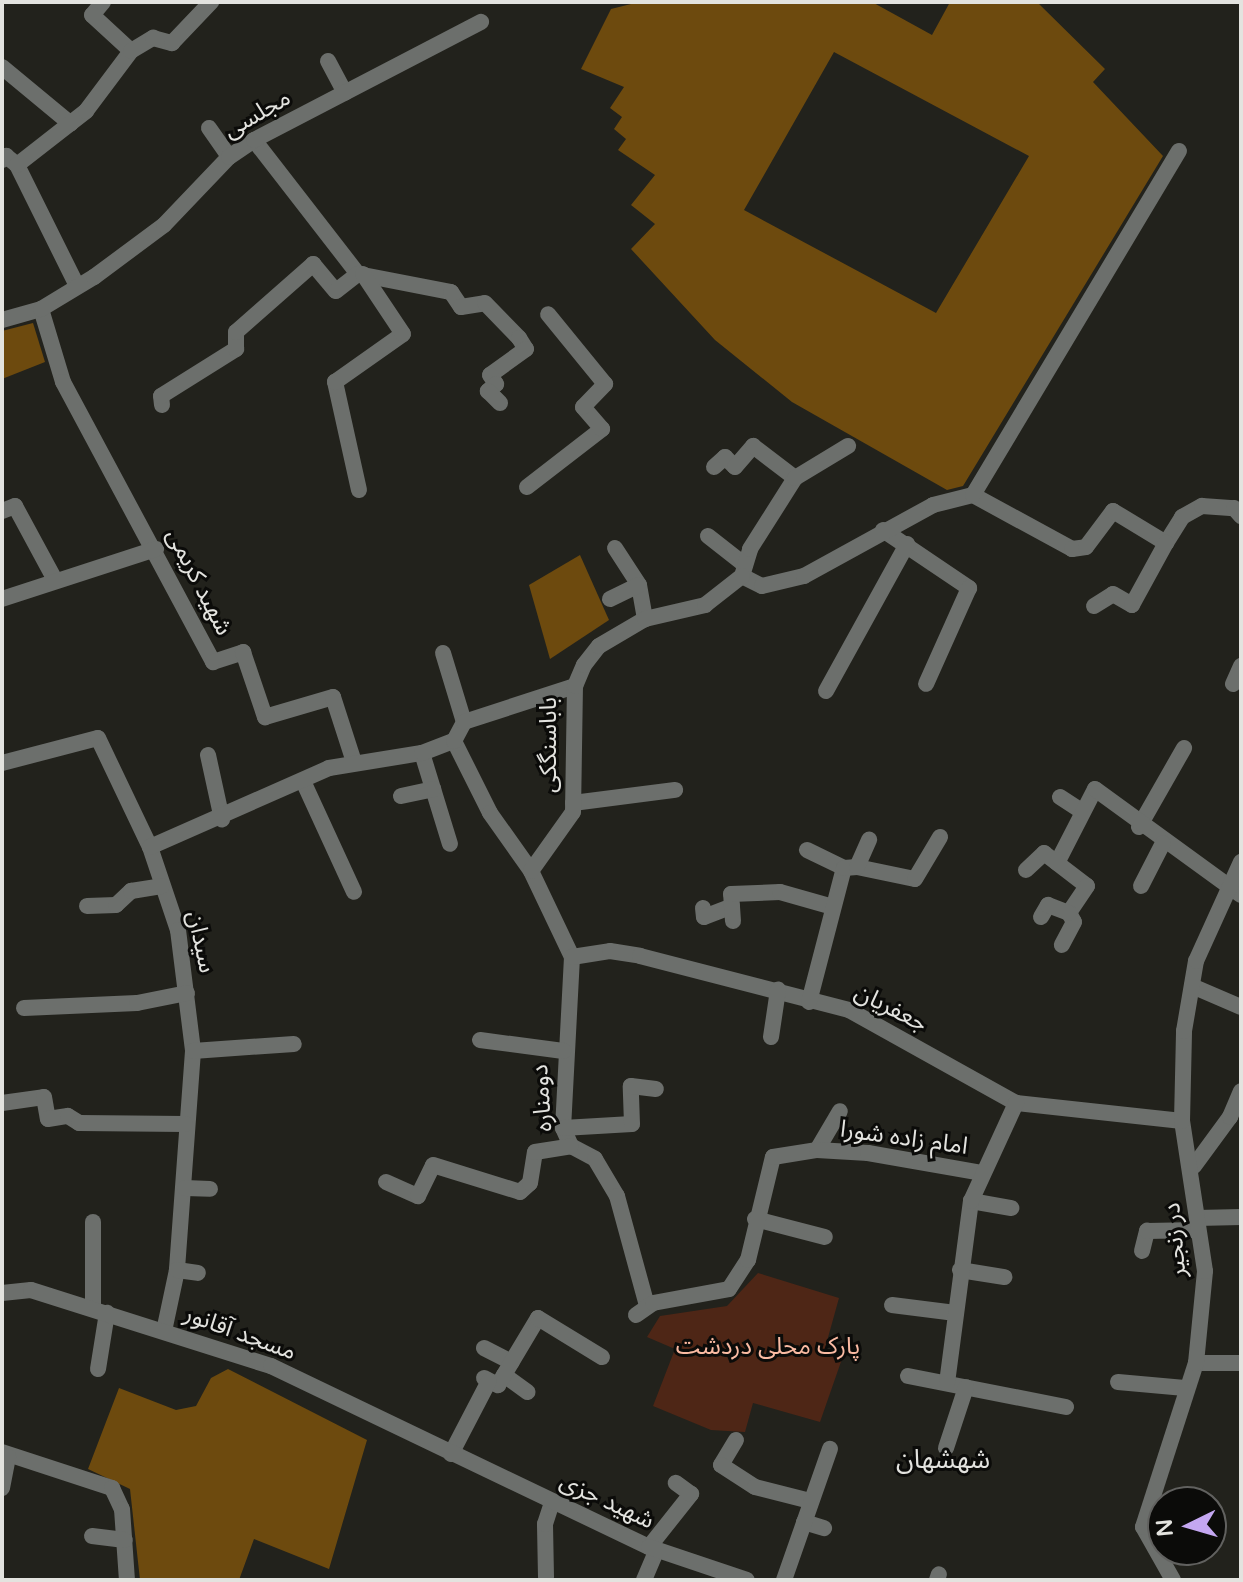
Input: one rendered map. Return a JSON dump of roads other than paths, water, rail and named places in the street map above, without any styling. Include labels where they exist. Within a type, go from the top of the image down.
[{"type":"street","points":[[103,2],[92,15],[131,51]]},
{"type":"street","points":[[77,286],[9,163],[71,124],[131,51],[153,38],[172,43],[211,2]]},
{"type":"street","name":"مجلسی","points":[[2,320],[41,309],[164,225],[229,157],[254,140],[481,22]]},
{"type":"street","points":[[328,61],[345,93]]},
{"type":"street","points":[[2,67],[71,124]]},
{"type":"street","points":[[209,128],[229,157]]},
{"type":"street","points":[[254,140],[360,274],[403,334],[335,382],[359,490]]},
{"type":"street","points":[[973,495],[1179,151]]},
{"type":"street","points":[[162,405],[161,396],[236,349],[236,332],[313,264],[336,291],[360,274],[451,292],[461,307],[485,303],[526,349],[490,375],[496,384],[488,391],[500,403]]},
{"type":"street","name":"شهید کریمی","points":[[41,309],[63,382],[156,549],[213,662],[243,652],[265,717],[333,697],[354,762]]},
{"type":"street","points":[[527,487],[602,429],[583,407],[605,384],[548,314]]},
{"type":"street","points":[[714,467],[725,457],[735,467],[753,446],[795,478]]},
{"type":"street","points":[[575,686],[599,646],[645,619],[705,605],[744,571],[795,478],[848,446]]},
{"type":"street","points":[[708,536],[762,586],[804,576],[933,505],[973,495],[1072,549],[1086,547],[1113,511],[1166,543]]},
{"type":"street","points":[[2,511],[15,506],[54,578]]},
{"type":"street","points":[[1094,606],[1113,594],[1132,605],[1182,517],[1202,506],[1234,508],[1241,516]]},
{"type":"street","points":[[883,530],[969,588],[926,684]]},
{"type":"street","points":[[826,691],[907,544]]},
{"type":"street","points":[[615,548],[639,585],[645,619]]},
{"type":"street","points":[[2,599],[54,578],[156,549]]},
{"type":"street","points":[[610,599],[639,585]]},
{"type":"street","points":[[150,847],[354,762],[422,753],[454,741],[464,722],[443,653]]},
{"type":"street","points":[[1233,684],[1241,666]]},
{"type":"street","name":"باباسنگکی","points":[[464,722],[575,686],[573,812],[531,871]]},
{"type":"street","name":"سیدان","points":[[2,763],[98,738],[150,847],[162,886],[182,918],[193,1051],[185,1124],[185,1188],[177,1270],[164,1331]]},
{"type":"street","points":[[454,741],[490,813],[531,871],[572,957]]},
{"type":"street","points":[[1139,827],[1184,748]]},
{"type":"street","points":[[422,753],[450,844]]},
{"type":"street","points":[[208,755],[222,819]]},
{"type":"street","points":[[303,781],[354,892]]},
{"type":"street","points":[[401,796],[433,789]]},
{"type":"street","points":[[1057,863],[1095,789],[1139,827],[1234,891]]},
{"type":"street","points":[[573,803],[675,790]]},
{"type":"street","points":[[1060,797],[1083,812]]},
{"type":"street","points":[[807,850],[851,867],[915,879],[940,837]]},
{"type":"street","points":[[809,1002],[833,907],[851,867],[869,840]]},
{"type":"street","points":[[1141,886],[1163,843]]},
{"type":"street","points":[[1026,870],[1044,853],[1087,886],[1069,913]]},
{"type":"street","name":"در زنجیر","points":[[1173,1580],[1143,1527],[1147,1500],[1172,1452],[1185,1388],[1196,1363],[1205,1271],[1194,1166],[1182,1121],[1192,986],[1234,891],[1241,862]]},
{"type":"street","points":[[87,906],[116,905],[131,891],[162,886]]},
{"type":"street","points":[[703,908],[704,917],[732,913],[731,894],[780,892],[833,907]]},
{"type":"street","points":[[1041,917],[1048,905],[1069,913],[1074,922],[1062,945]]},
{"type":"street","name":"جعفریان","points":[[572,957],[610,951],[640,956],[849,1010],[1016,1103],[1182,1121]]},
{"type":"street","name":"دومناره","points":[[572,957],[563,1051],[563,1128],[571,1146],[595,1159],[617,1196],[642,1310]]},
{"type":"street","points":[[1192,986],[1241,1007]]},
{"type":"street","points":[[771,1037],[778,990]]},
{"type":"street","points":[[24,1008],[137,1003],[187,993]]},
{"type":"street","points":[[480,1040],[563,1051]]},
{"type":"street","points":[[193,1051],[294,1044]]},
{"type":"street","points":[[563,1128],[632,1124],[631,1086],[656,1089]]},
{"type":"street","points":[[1194,1166],[1230,1117],[1241,1091]]},
{"type":"street","points":[[2,1103],[44,1097],[48,1119],[68,1116],[79,1123],[185,1124]]},
{"type":"street","points":[[947,1383],[971,1201],[981,1173],[1016,1103]]},
{"type":"street","points":[[817,1150],[840,1111]]},
{"type":"street","points":[[386,1182],[418,1196],[433,1165],[520,1192],[530,1183],[535,1152],[571,1146]]},
{"type":"street","name":"امام زاده شورا","points":[[642,1310],[729,1289],[748,1260],[755,1219],[773,1157],[817,1150],[981,1173]]},
{"type":"street","points":[[185,1188],[210,1189]]},
{"type":"street","points":[[971,1201],[1011,1208]]},
{"type":"street","points":[[1142,1251],[1147,1231],[1241,1217]]},
{"type":"street","points":[[755,1219],[825,1237]]},
{"type":"street","points":[[93,1222],[100,1311],[98,1369]]},
{"type":"street","points":[[177,1270],[198,1273]]},
{"type":"street","points":[[960,1270],[1004,1277]]},
{"type":"street","name":"مسجد آقانور","points":[[2,1293],[31,1290],[271,1366],[451,1454]]},
{"type":"street","points":[[892,1305],[955,1313]]},
{"type":"street","points":[[451,1454],[497,1374],[538,1318],[602,1357]]},
{"type":"street","points":[[484,1348],[497,1374],[527,1392]]},
{"type":"street","points":[[1196,1363],[1241,1363]]},
{"type":"street","points":[[908,1376],[1066,1407]]},
{"type":"street","points":[[1118,1382],[1185,1388]]},
{"type":"street","points":[[946,1448],[966,1387]]},
{"type":"street","points":[[736,1440],[721,1465],[755,1487],[810,1501]]},
{"type":"street","points":[[784,1580],[830,1449]]},
{"type":"street","points":[[2,1488],[5,1454],[112,1488],[125,1540],[127,1580]]},
{"type":"street","name":"شهید جزی","points":[[451,1454],[653,1549],[747,1580]]},
{"type":"street","points":[[644,1580],[653,1549],[691,1494],[676,1483]]},
{"type":"street","points":[[546,1577],[545,1524],[552,1502]]},
{"type":"street","points":[[804,1522],[824,1528]]},
{"type":"street","points":[[92,1536],[125,1540]]},
{"type":"district","name":"شهشهان","points":[[943,1460]]},
{"type":"park label","name":"پارک محلی دردشت","points":[[768,1347]]}]
